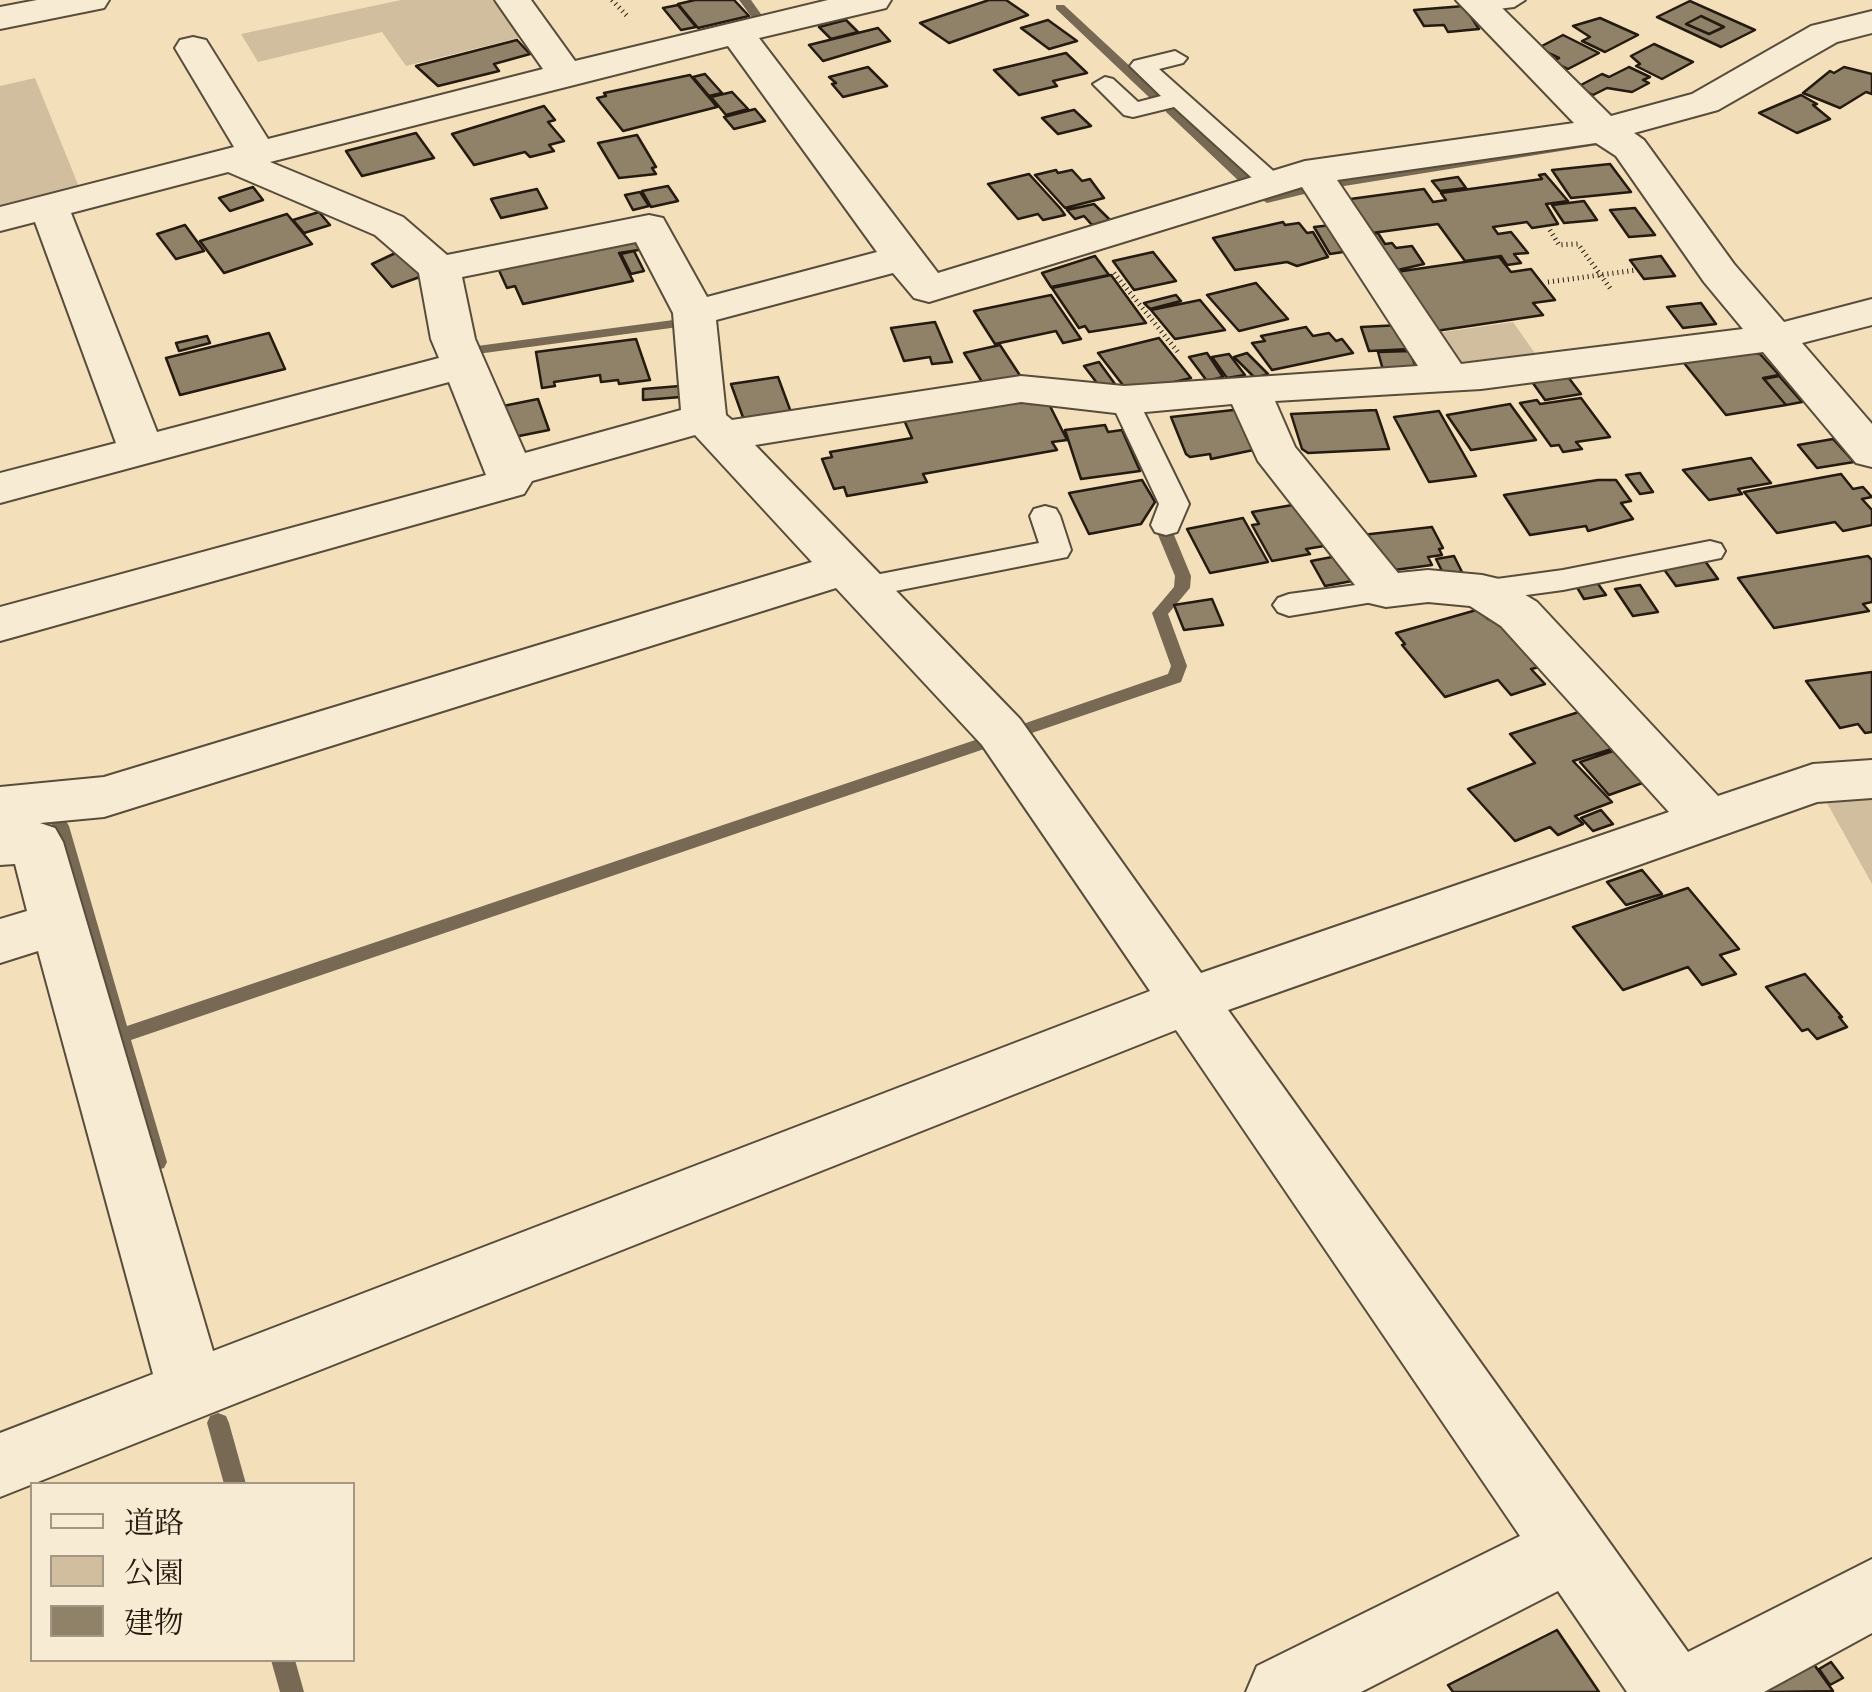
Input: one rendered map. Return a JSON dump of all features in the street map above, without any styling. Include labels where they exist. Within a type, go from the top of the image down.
[{"type":"street","points":[[0,18],[91,0]]},
{"type":"street","points":[[513,0],[566,74]]},
{"type":"street","points":[[0,219],[871,0]]},
{"type":"street","points":[[1490,2],[1604,130],[1630,148],[1719,273],[1872,453]]},
{"type":"street","points":[[736,32],[929,289],[1312,172],[1604,130],[1705,102],[1824,34],[1872,22]]},
{"type":"street","points":[[0,624],[508,484],[510,472],[453,339],[439,269],[389,226],[244,156],[193,48]]},
{"type":"street","points":[[1312,172],[1448,378]]},
{"type":"street","points":[[49,207],[142,451]]},
{"type":"street","points":[[439,269],[649,227],[694,313],[713,427],[1001,732],[1671,1692]]},
{"type":"street","points":[[694,313],[902,258]]},
{"type":"street","points":[[510,472],[713,427],[1021,389],[1124,400],[1448,378],[1772,338],[1872,312]]},
{"type":"street","points":[[0,488],[464,366]]},
{"type":"street","points":[[1229,390],[1386,591],[1428,586],[1482,590],[1518,614],[1708,820]]},
{"type":"street","points":[[192,1390],[58,923],[22,824],[104,796],[856,578]]},
{"type":"street","points":[[0,1464],[1190,1000],[1813,783],[1872,779]]},
{"type":"street","points":[[0,942],[58,923]]},
{"type":"street","points":[[1283,1692],[1570,1548]]},
{"type":"street","points":[[1689,1692],[1872,1594]]},
{"type":"lane","points":[[1174,58],[1142,66],[1272,182]]},
{"type":"lane","points":[[1105,84],[1133,110],[1178,99]]},
{"type":"lane","points":[[1124,400],[1174,504],[1166,525]]},
{"type":"lane","points":[[856,578],[1056,550],[1045,516]]},
{"type":"lane","points":[[1482,590],[1563,580],[1710,551]]},
{"type":"lane","points":[[1289,605],[1386,591]]},
{"type":"path","points":[[1550,230],[1559,244],[1578,244],[1612,291]]},
{"type":"path","points":[[1086,240],[1229,390]]},
{"type":"path","points":[[1548,282],[1637,270]]},
{"type":"green space","points":[[401,0],[492,0],[522,37],[406,66],[382,32],[258,62],[241,34]]},
{"type":"green space","points":[[35,78],[79,187],[0,206],[0,86]]},
{"type":"green space","points":[[1513,322],[1539,359],[1452,369],[1429,334]]},
{"type":"green space","points":[[1872,799],[1872,884],[1827,803]]},
{"type":"building","points":[[734,0],[749,16],[698,28],[678,4]]},
{"type":"building","points":[[989,0],[1006,0],[1028,15],[949,43],[920,23]]},
{"type":"building","points":[[1690,1],[1755,30],[1721,47],[1657,17]],"holes":[[[1701,16],[1724,27],[1709,34],[1686,24]]]},
{"type":"building","points":[[678,5],[696,27],[681,30],[663,8]]},
{"type":"building","points":[[1464,6],[1479,29],[1448,32],[1444,25],[1424,26],[1414,10]]},
{"type":"building","points":[[1701,16],[1724,27],[1709,34],[1686,24]]},
{"type":"building","points":[[1600,18],[1638,35],[1605,52],[1582,41],[1590,37],[1573,26]]},
{"type":"building","points":[[846,20],[858,32],[831,39],[819,27]]},
{"type":"building","points":[[1048,20],[1077,41],[1049,49],[1021,28]]},
{"type":"building","points":[[878,28],[890,41],[823,61],[809,45]]},
{"type":"building","points":[[1563,35],[1599,53],[1568,69],[1552,61],[1559,58],[1538,48]]},
{"type":"building","points":[[517,40],[530,54],[494,64],[499,71],[438,86],[416,66]]},
{"type":"building","points":[[1654,44],[1693,62],[1662,79],[1636,66],[1640,64],[1631,56]]},
{"type":"building","points":[[1066,53],[1087,73],[1053,81],[1057,86],[1019,95],[994,70]]},
{"type":"building","points":[[868,67],[887,86],[843,97],[829,77]]},
{"type":"building","points":[[1629,67],[1650,77],[1643,80],[1649,83],[1632,92],[1607,88],[1593,95],[1577,87],[1602,74],[1609,77]]},
{"type":"building","points":[[1844,67],[1872,74],[1872,94],[1866,92],[1840,108],[1803,93],[1830,71],[1834,73]]},
{"type":"building","points":[[705,74],[722,93],[709,96],[693,77]]},
{"type":"building","points":[[690,75],[717,107],[623,131],[597,98],[606,96],[604,93]]},
{"type":"building","points":[[732,92],[748,109],[726,115],[711,97]]},
{"type":"building","points":[[1801,95],[1817,104],[1813,105],[1830,119],[1797,133],[1759,113]]},
{"type":"building","points":[[544,106],[555,120],[548,122],[564,141],[549,145],[554,151],[530,157],[525,152],[474,165],[452,134]]},
{"type":"building","points":[[755,109],[765,121],[734,129],[724,117]]},
{"type":"building","points":[[1074,110],[1091,126],[1058,134],[1042,118]]},
{"type":"building","points":[[416,133],[434,158],[362,176],[346,151]]},
{"type":"building","points":[[637,135],[656,167],[652,168],[656,174],[619,178],[598,143]]},
{"type":"building","points":[[1610,164],[1631,192],[1571,198],[1552,170]]},
{"type":"building","points":[[1072,170],[1082,181],[1090,179],[1104,198],[1065,208],[1035,175]]},
{"type":"building","points":[[1029,174],[1065,215],[1043,220],[1038,214],[1018,219],[988,184]]},
{"type":"building","points":[[1545,174],[1568,201],[1546,204],[1558,224],[1532,228],[1527,222],[1493,227],[1498,234],[1511,232],[1528,253],[1514,254],[1521,263],[1507,265],[1501,256],[1465,261],[1438,224],[1365,234],[1343,200],[1424,189],[1433,202],[1446,200],[1441,193],[1542,179],[1539,175]]},
{"type":"building","points":[[1458,177],[1466,188],[1440,191],[1432,181]]},
{"type":"building","points":[[668,186],[678,201],[651,207],[642,191]]},
{"type":"building","points":[[253,187],[263,200],[230,211],[219,198]]},
{"type":"building","points":[[537,189],[547,208],[501,218],[491,199]]},
{"type":"building","points":[[640,192],[649,206],[633,210],[625,195]]},
{"type":"building","points":[[1584,201],[1597,220],[1564,223],[1552,205]]},
{"type":"building","points":[[1094,204],[1110,220],[1092,225],[1084,216],[1075,219],[1067,210]]},
{"type":"building","points":[[1635,208],[1655,235],[1629,237],[1610,210]]},
{"type":"building","points":[[319,212],[330,225],[304,233],[293,220]]},
{"type":"building","points":[[287,214],[312,244],[224,273],[200,241]]},
{"type":"building","points":[[1283,222],[1299,223],[1307,233],[1313,232],[1328,257],[1297,266],[1287,262],[1235,270],[1213,238]]},
{"type":"building","points":[[1341,224],[1356,250],[1330,254],[1314,227]]},
{"type":"building","points":[[185,225],[204,251],[176,259],[157,234]]},
{"type":"building","points":[[1378,233],[1385,244],[1392,243],[1396,248],[1412,246],[1424,264],[1389,272],[1363,235]]},
{"type":"building","points":[[640,240],[645,249],[619,253],[633,281],[523,304],[515,286],[507,288],[497,266]]},
{"type":"building","points":[[404,249],[428,274],[392,287],[372,264]]},
{"type":"building","points":[[634,251],[644,271],[631,274],[621,254]]},
{"type":"building","points":[[1153,252],[1176,281],[1134,290],[1113,261]]},
{"type":"building","points":[[1095,256],[1109,275],[1051,287],[1042,273]]},
{"type":"building","points":[[1661,256],[1675,276],[1644,279],[1630,260]]},
{"type":"building","points":[[1499,257],[1511,272],[1531,269],[1555,300],[1533,303],[1543,315],[1429,332],[1389,273]]},
{"type":"building","points":[[1111,275],[1146,323],[1089,332],[1085,326],[1079,328],[1052,288]]},
{"type":"building","points":[[1256,283],[1288,319],[1239,331],[1207,295]]},
{"type":"building","points":[[1051,295],[1081,339],[1063,343],[1056,331],[995,344],[974,311]]},
{"type":"building","points":[[1176,295],[1181,301],[1150,309],[1144,303]]},
{"type":"building","points":[[1200,300],[1225,330],[1175,339],[1151,310]]},
{"type":"building","points":[[1701,303],[1716,324],[1683,328],[1667,307]]},
{"type":"building","points":[[935,322],[952,362],[932,364],[930,357],[904,361],[891,328]]},
{"type":"building","points":[[1401,325],[1411,349],[1369,351],[1361,327]]},
{"type":"building","points":[[1306,327],[1313,336],[1329,333],[1336,341],[1342,339],[1353,353],[1272,370],[1252,343],[1265,341],[1261,336]]},
{"type":"building","points":[[269,333],[285,369],[180,395],[166,358]]},
{"type":"building","points":[[207,336],[210,343],[179,351],[176,343]]},
{"type":"building","points":[[1159,338],[1191,378],[1129,393],[1098,353]]},
{"type":"building","points":[[636,339],[650,380],[619,384],[618,380],[601,382],[600,375],[554,382],[555,386],[542,388],[536,352]]},
{"type":"building","points":[[1000,345],[1021,377],[984,385],[964,353]]},
{"type":"building","points":[[1410,351],[1416,368],[1383,370],[1378,352]]},
{"type":"building","points":[[1207,353],[1223,377],[1207,381],[1189,357]]},
{"type":"building","points":[[1247,353],[1268,374],[1255,378],[1234,357]]},
{"type":"building","points":[[1229,354],[1245,375],[1227,378],[1212,357]]},
{"type":"building","points":[[1760,354],[1779,375],[1763,378],[1786,405],[1726,415],[1684,363]]},
{"type":"building","points":[[1099,362],[1115,384],[1100,387],[1084,366]]},
{"type":"building","points":[[1565,373],[1581,394],[1545,400],[1530,379]]},
{"type":"building","points":[[1779,376],[1802,402],[1786,405],[1764,379]]},
{"type":"building","points":[[778,377],[792,415],[745,423],[731,384]]},
{"type":"building","points":[[680,386],[681,397],[643,400],[643,389]]},
{"type":"building","points":[[1581,398],[1610,437],[1576,442],[1582,449],[1563,452],[1559,445],[1551,446],[1520,403],[1537,400],[1540,404]]},
{"type":"building","points":[[538,399],[549,430],[514,437],[503,406]]},
{"type":"building","points":[[1029,399],[1031,404],[1048,402],[1067,440],[1052,442],[1057,450],[923,474],[927,482],[847,496],[844,487],[834,489],[822,459],[832,457],[830,452],[912,438],[904,420]]},
{"type":"building","points":[[1510,404],[1536,440],[1471,450],[1447,415]]},
{"type":"building","points":[[1242,409],[1258,449],[1211,459],[1210,454],[1186,454],[1171,417]]},
{"type":"building","points":[[1376,410],[1389,449],[1308,453],[1302,449],[1291,414]]},
{"type":"building","points":[[1439,411],[1476,476],[1429,482],[1394,417]]},
{"type":"building","points":[[1105,425],[1108,432],[1122,430],[1140,471],[1081,479],[1065,430]]},
{"type":"building","points":[[1833,439],[1854,462],[1817,468],[1798,445]]},
{"type":"building","points":[[1751,458],[1771,483],[1709,500],[1683,470]]},
{"type":"building","points":[[1640,473],[1653,492],[1640,494],[1626,475]]},
{"type":"building","points":[[1841,474],[1853,489],[1863,487],[1872,497],[1862,499],[1872,510],[1872,525],[1843,531],[1835,522],[1777,533],[1744,492]]},
{"type":"building","points":[[1142,480],[1155,502],[1141,524],[1089,534],[1069,493]]},
{"type":"building","points":[[1616,480],[1631,501],[1621,503],[1633,519],[1588,531],[1586,526],[1530,535],[1504,495]]},
{"type":"building","points":[[1304,503],[1330,545],[1306,549],[1310,554],[1272,561],[1252,525],[1259,524],[1252,512]]},
{"type":"building","points":[[1243,518],[1268,562],[1210,573],[1187,529]]},
{"type":"building","points":[[1432,527],[1443,548],[1439,549],[1442,555],[1428,557],[1432,565],[1379,572],[1362,535]]},
{"type":"building","points":[[1348,554],[1363,579],[1325,586],[1311,561]]},
{"type":"building","points":[[1454,556],[1462,572],[1443,573],[1436,559]]},
{"type":"building","points":[[1868,556],[1872,560],[1872,602],[1863,604],[1869,611],[1774,628],[1738,578]]},
{"type":"building","points":[[1705,561],[1718,579],[1676,586],[1663,568]]},
{"type":"building","points":[[1596,581],[1606,595],[1584,599],[1575,584]]},
{"type":"building","points":[[1640,585],[1658,612],[1633,616],[1615,589]]},
{"type":"building","points":[[1212,599],[1223,625],[1184,630],[1174,605]]},
{"type":"building","points":[[1480,609],[1488,619],[1496,617],[1540,667],[1531,669],[1545,684],[1511,695],[1498,680],[1445,697],[1396,633]]},
{"type":"building","points":[[1872,672],[1872,732],[1865,733],[1858,724],[1840,728],[1806,681]]},
{"type":"building","points":[[1582,711],[1615,748],[1573,761],[1612,802],[1575,816],[1583,824],[1558,835],[1550,827],[1515,841],[1468,789],[1535,763],[1510,734]]},
{"type":"building","points":[[1619,749],[1648,781],[1609,795],[1580,762]]},
{"type":"building","points":[[1601,810],[1613,824],[1593,831],[1581,818]]},
{"type":"building","points":[[1642,870],[1662,894],[1626,905],[1607,882]]},
{"type":"building","points":[[1688,888],[1739,949],[1720,955],[1736,974],[1702,985],[1688,967],[1623,990],[1573,927]]},
{"type":"building","points":[[1805,974],[1847,1027],[1817,1039],[1808,1029],[1802,1031],[1766,987]]},
{"type":"building","points":[[1557,1630],[1599,1692],[1453,1692],[1448,1685]]},
{"type":"building","points":[[1831,1662],[1843,1678],[1830,1685],[1819,1669]]},
{"type":"building","points":[[1813,1663],[1833,1691],[1770,1692],[1766,1685]]},
{"type":"waterway","points":[[745,0],[757,17]]},
{"type":"waterway","points":[[1060,7],[1157,98]]},
{"type":"waterway","points":[[1170,109],[1246,181]]},
{"type":"waterway","points":[[1332,184],[1606,140]]},
{"type":"waterway","points":[[1267,199],[1317,187]]},
{"type":"waterway","points":[[477,350],[681,323]]},
{"type":"waterway","points":[[1023,730],[1175,678],[1179,666],[1160,613],[1182,588],[1183,576],[1164,530]]},
{"type":"waterway","points":[[121,1036],[987,742]]},
{"type":"waterway","points":[[60,826],[157,1162]]},
{"type":"waterway","points":[[218,1423],[234,1482]]},
{"type":"waterway","points":[[284,1662],[292,1692]]}]
